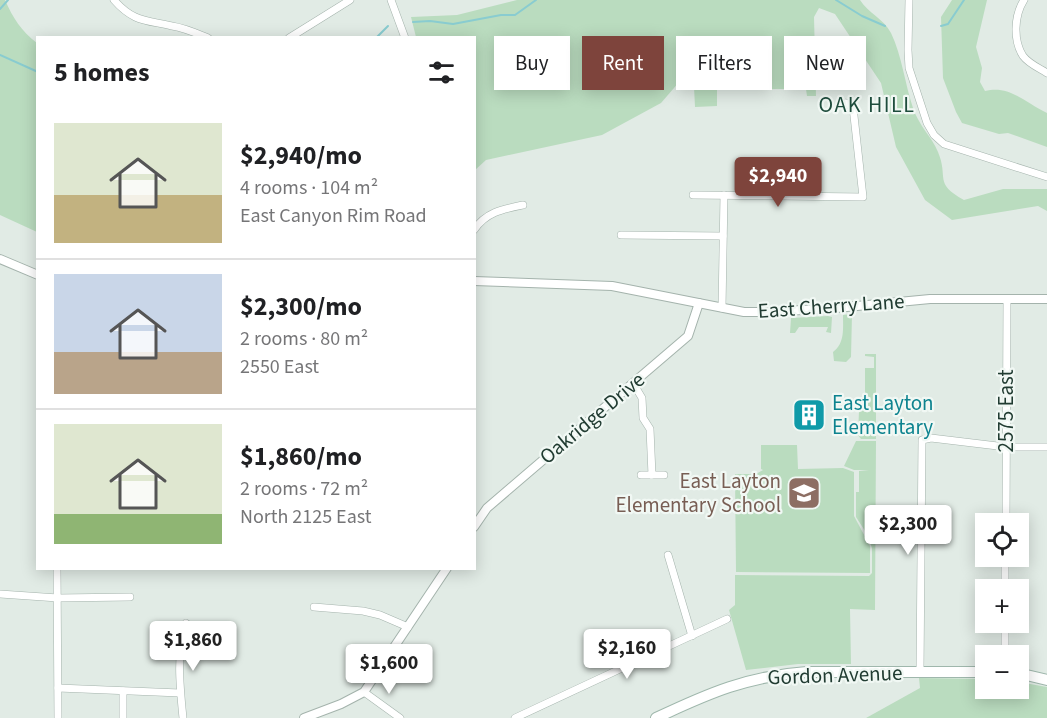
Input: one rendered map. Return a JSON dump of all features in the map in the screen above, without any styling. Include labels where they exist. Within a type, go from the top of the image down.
[{"type":"main road","name":"Gordon Avenue","points":[[656,718],[729,686],[772,675],[807,672],[975,672]]},
{"type":"main road","points":[[1029,676],[1047,680]]},
{"type":"street","points":[[114,0],[134,18],[189,30],[203,36]]},
{"type":"street","points":[[292,36],[350,0]]},
{"type":"street","points":[[391,0],[404,36]]},
{"type":"street","points":[[909,0],[909,68],[927,123],[934,135],[944,144],[1047,177]]},
{"type":"street","points":[[1024,0],[1015,22],[1017,40],[1023,56],[1035,67],[1047,73]]},
{"type":"street","points":[[693,195],[863,197],[853,107],[846,103]]},
{"type":"street","points":[[722,308],[724,195]]},
{"type":"street","points":[[476,227],[481,219],[499,210],[523,205]]},
{"type":"street","points":[[621,236],[723,236]]},
{"type":"street","points":[[0,259],[36,274]]},
{"type":"street","name":"East Cherry Lane","points":[[476,281],[612,286],[722,308],[769,312],[930,299],[1047,299]]},
{"type":"street","name":"2575 East","points":[[1006,513],[1007,299]]},
{"type":"street","name":"Oakridge Drive","points":[[476,524],[487,508],[688,336],[699,303]]},
{"type":"street","points":[[633,383],[642,398],[643,418],[650,429],[652,475]]},
{"type":"street","points":[[920,672],[922,440],[931,438],[1006,447],[1047,447]]},
{"type":"street","points":[[641,475],[664,475]]},
{"type":"street","points":[[668,555],[692,636]]},
{"type":"street","points":[[57,570],[58,718]]},
{"type":"street","points":[[304,718],[341,704],[364,692],[446,570]]},
{"type":"street","points":[[0,594],[58,598],[130,597]]},
{"type":"street","points":[[314,607],[363,611],[380,615],[408,627]]},
{"type":"street","points":[[515,718],[727,619]]},
{"type":"street","points":[[183,718],[180,693],[182,637],[186,623]]},
{"type":"street","points":[[58,688],[180,693]]},
{"type":"street","points":[[123,691],[123,718]]},
{"type":"street","points":[[364,692],[400,718]]},
{"type":"green space","points":[[0,0],[5,0],[18,24],[36,42],[36,232],[0,215]]},
{"type":"green space","points":[[517,0],[860,0],[891,33],[913,108],[938,152],[948,189],[964,200],[1003,189],[1047,189],[1047,211],[1038,206],[952,220],[925,200],[896,147],[881,83],[866,60],[866,36],[850,36],[835,14],[819,8],[814,17],[814,36],[784,36],[784,89],[772,89],[772,36],[676,36],[676,86],[661,103],[602,135],[486,160],[476,169],[476,36],[416,36],[411,17],[457,15]]},
{"type":"green space","points":[[952,0],[987,0],[976,47],[982,68],[980,82],[985,91],[1010,92],[1047,113],[1047,147],[1008,133],[999,134],[962,123],[943,78],[941,17]]},
{"type":"green space","points":[[694,90],[717,90],[717,106],[695,107]]},
{"type":"green space","points":[[806,90],[816,90],[816,96],[807,96]]},
{"type":"green space","points":[[852,314],[851,357],[846,362],[834,361],[833,352],[840,344],[843,335],[843,315]]},
{"type":"green space","points":[[832,317],[831,333],[826,332],[828,327],[799,327],[795,333],[790,333],[791,318]]},
{"type":"green space","points":[[865,354],[876,354],[876,439],[861,439],[858,435],[859,411],[865,408],[865,368],[874,368],[874,357],[865,356]]},
{"type":"green space","points":[[856,441],[876,441],[875,610],[850,609],[851,664],[798,664],[746,670],[729,610],[735,605],[735,575],[869,576],[872,573],[872,548],[867,534],[856,517],[859,471],[869,470],[854,470],[844,466]]},
{"type":"green space","points":[[761,445],[797,445],[798,469],[843,468],[854,472],[854,516],[870,546],[870,573],[736,572],[735,474],[756,474],[763,470],[761,469]]},
{"type":"green space","points":[[919,678],[975,679],[975,699],[1029,699],[1029,684],[1047,687],[1047,718],[866,718],[920,688]]},
{"type":"waterway","points":[[0,9],[8,0]]},
{"type":"waterway","points":[[413,22],[430,21],[453,24],[501,15],[515,15],[536,0]]},
{"type":"waterway","points":[[836,0],[862,16],[885,26]]},
{"type":"waterway","points":[[941,26],[948,24],[964,0]]},
{"type":"waterway","points":[[378,36],[388,26]]},
{"type":"waterway","points":[[0,55],[36,71]]},
{"type":"place","name":"East Layton Elementary","points":[[809,415]]},
{"type":"place","name":"East Layton Elementary School","points":[[804,493]]},
{"type":"district","name":"OAK HILL","points":[[867,105]]}]
